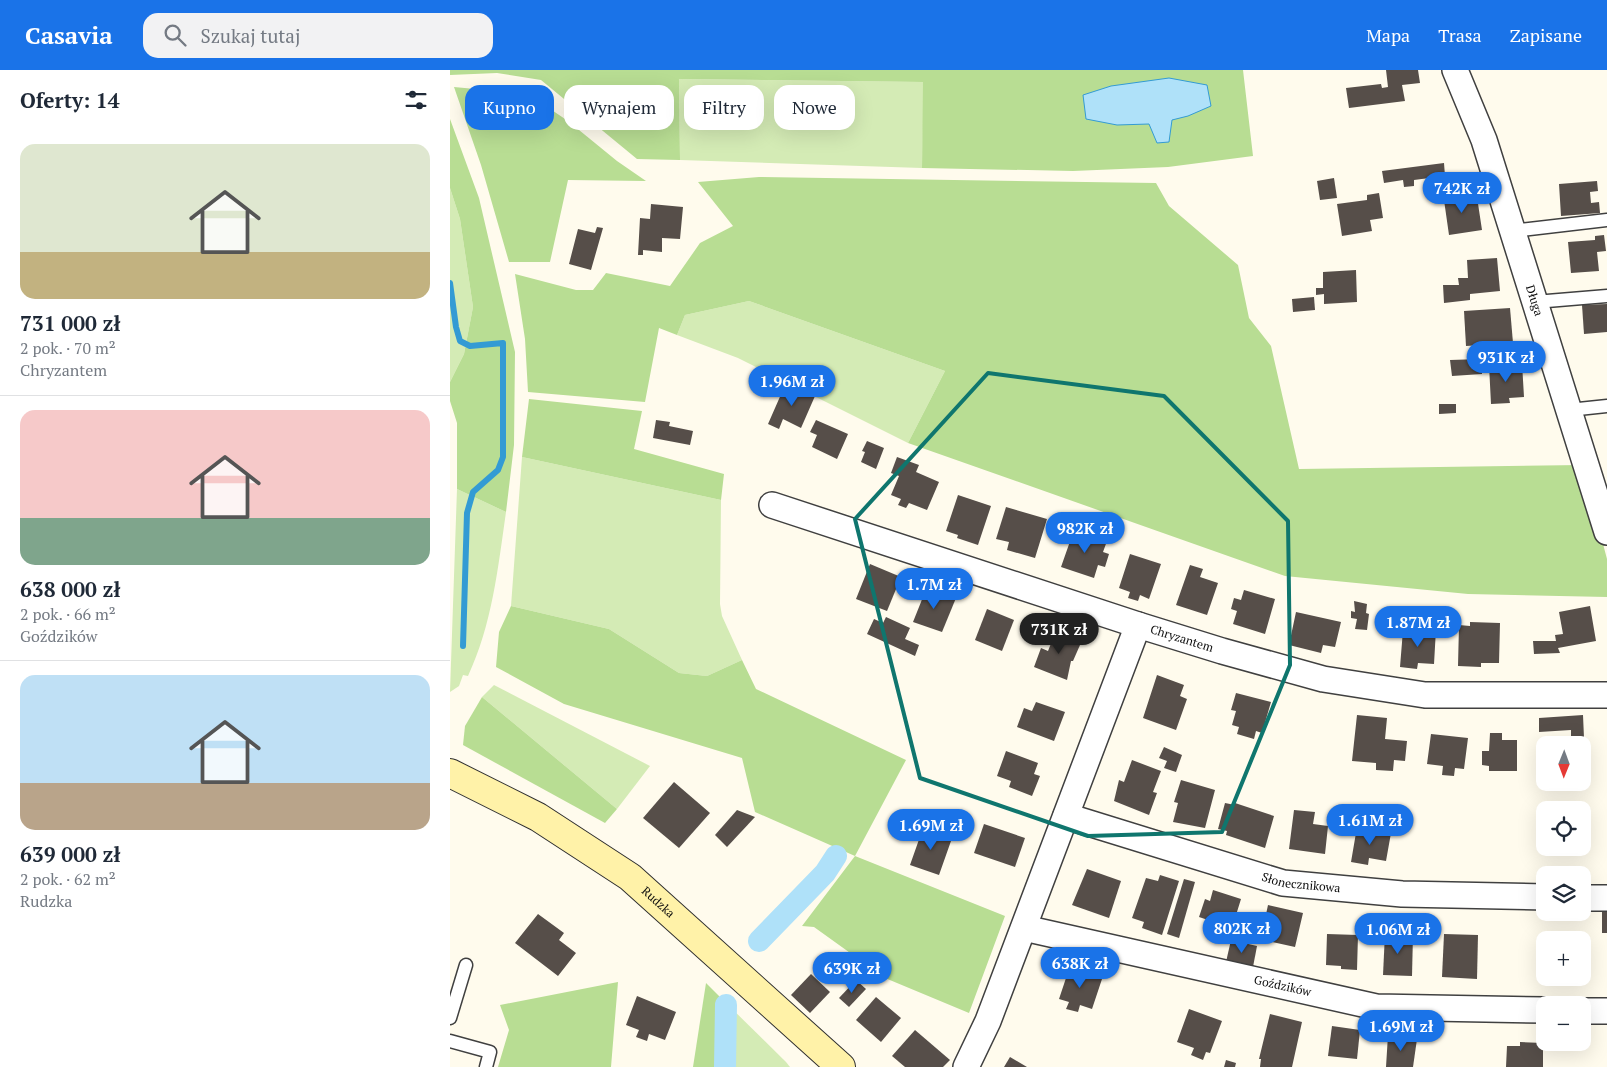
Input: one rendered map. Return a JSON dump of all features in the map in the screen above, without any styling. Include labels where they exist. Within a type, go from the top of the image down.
[{"type":"main road","name":"Rudzka","points":[[450,773],[538,817],[572,837],[630,877],[841,1067]]},
{"type":"street","name":"Długa","points":[[1456,70],[1484,140],[1607,532]]},
{"type":"street","name":"Chryzantem","points":[[772,505],[1138,625],[1222,651],[1323,678],[1425,695],[1607,695]]},
{"type":"street","points":[[966,1067],[988,1021],[1138,625]]},
{"type":"street","name":"Słonecznikowa","points":[[1066,816],[1283,882],[1402,894],[1536,897]]},
{"type":"street","points":[[1591,898],[1607,898]]},
{"type":"street","name":"Goździków","points":[[1024,928],[1376,1008],[1536,1010]]},
{"type":"street","points":[[1591,1011],[1607,1011]]},
{"type":"lane","points":[[1512,231],[1607,220]]},
{"type":"lane","points":[[1534,302],[1607,296]]},
{"type":"lane","points":[[1569,410],[1607,406]]},
{"type":"lane","points":[[450,1018],[466,965]]},
{"type":"lane","points":[[450,1041],[490,1052],[486,1067]]},
{"type":"highlighted area","points":[[988,373],[1164,396],[1288,521],[1290,665],[1222,832],[1088,836],[920,778],[855,519]]},
{"type":"green space","points":[[450,70],[1243,70],[1253,156],[1168,167],[1073,171],[922,168],[923,82],[679,79],[680,160],[637,159],[602,130],[674,130],[674,85],[564,85],[564,99],[554,91],[554,85],[547,85],[541,80],[497,73],[450,75]]},
{"type":"green space","points":[[679,79],[924,82],[922,168],[680,160]]},
{"type":"green space","points":[[454,87],[465,88],[465,119]]},
{"type":"green space","points":[[554,112],[564,118],[564,130],[579,130],[617,161],[646,181],[568,180],[550,262],[509,262],[469,130],[554,130]]},
{"type":"green space","points":[[450,119],[479,198],[515,352],[514,445],[506,512],[457,489],[457,423],[450,401],[450,382],[464,354],[473,307],[460,219],[450,188]]},
{"type":"green space","points":[[759,177],[1156,183],[1169,206],[1238,265],[1249,318],[1271,346],[1299,469],[1582,465],[1607,559],[1607,597],[1468,594],[1285,576],[908,443],[945,371],[749,301],[685,315],[677,335],[659,328],[645,402],[528,392],[525,339],[515,274],[576,290],[593,290],[606,273],[670,286],[700,243],[733,226],[698,182]]},
{"type":"green space","points":[[450,188],[460,219],[473,307],[464,354],[450,382]]},
{"type":"green space","points":[[749,301],[945,371],[908,443],[738,358],[677,335],[685,315]]},
{"type":"green space","points":[[529,399],[642,411],[634,449],[724,474],[721,500],[522,457]]},
{"type":"green space","points":[[522,457],[721,500],[720,604],[722,616],[742,660],[707,676],[679,673],[609,629],[511,606]]},
{"type":"green space","points":[[457,489],[506,512],[493,596],[483,637],[468,676],[463,675],[459,686],[450,692]]},
{"type":"green space","points":[[511,606],[609,629],[679,673],[707,676],[742,660],[756,689],[906,760],[855,856],[755,812],[742,758],[564,704],[496,667],[499,632]]},
{"type":"green space","points":[[494,685],[650,766],[617,809],[482,697]]},
{"type":"green space","points":[[482,697],[617,809],[605,823],[463,745],[465,726]]},
{"type":"green space","points":[[855,856],[1005,916],[969,1013],[885,978],[814,927],[802,926]]},
{"type":"green space","points":[[618,982],[611,1067],[498,1067],[509,1030],[500,1005]]},
{"type":"green space","points":[[706,983],[719,996],[717,1067],[693,1067]]},
{"type":"green space","points":[[719,996],[786,1062],[790,1067],[717,1067]]},
{"type":"water","points":[[1169,78],[1207,85],[1211,106],[1188,116],[1172,120],[1169,142],[1157,143],[1149,124],[1117,125],[1086,119],[1083,95],[1111,86]]},
{"type":"building","points":[[1386,70],[1418,70],[1420,83],[1402,85],[1405,101],[1349,108],[1346,88],[1381,84],[1382,88],[1388,87]]},
{"type":"building","points":[[1444,163],[1445,176],[1414,180],[1414,186],[1404,187],[1403,180],[1384,183],[1382,171]]},
{"type":"building","points":[[1334,178],[1337,198],[1320,200],[1317,181]]},
{"type":"building","points":[[1597,181],[1598,191],[1590,192],[1591,203],[1599,202],[1600,213],[1561,216],[1559,184]]},
{"type":"building","points":[[1459,191],[1460,200],[1477,197],[1482,230],[1449,235],[1443,193]]},
{"type":"building","points":[[1379,193],[1383,218],[1370,220],[1372,231],[1342,236],[1337,204],[1367,200],[1367,195]]},
{"type":"building","points":[[651,204],[683,207],[680,239],[662,238],[662,252],[643,250],[643,255],[638,255],[640,218],[650,219]]},
{"type":"building","points":[[597,227],[603,228],[591,270],[569,264],[578,229],[595,233]]},
{"type":"building","points":[[1604,235],[1606,251],[1597,252],[1599,271],[1571,273],[1568,242],[1595,240],[1595,236]]},
{"type":"building","points":[[1497,258],[1500,291],[1470,294],[1470,300],[1444,303],[1443,285],[1459,285],[1458,278],[1468,278],[1467,260]]},
{"type":"building","points":[[1356,270],[1357,302],[1324,304],[1324,294],[1316,295],[1316,288],[1323,288],[1323,272]]},
{"type":"building","points":[[1314,297],[1315,310],[1293,312],[1292,299]]},
{"type":"building","points":[[1607,304],[1607,332],[1584,334],[1582,305]]},
{"type":"building","points":[[1510,308],[1513,343],[1466,346],[1464,311]]},
{"type":"building","points":[[1481,359],[1482,374],[1452,376],[1450,360]]},
{"type":"building","points":[[1522,363],[1524,397],[1509,398],[1510,403],[1491,404],[1489,365]]},
{"type":"building","points":[[786,383],[815,396],[801,428],[783,419],[779,429],[768,424]]},
{"type":"building","points":[[1439,404],[1456,404],[1456,413],[1439,414]]},
{"type":"building","points":[[656,420],[670,422],[669,426],[693,431],[690,445],[653,438]]},
{"type":"building","points":[[816,420],[848,434],[837,459],[812,447],[817,435],[810,432]]},
{"type":"building","points":[[867,441],[884,448],[876,469],[861,462],[865,452],[862,451]]},
{"type":"building","points":[[897,457],[919,465],[916,472],[939,482],[927,510],[909,503],[906,508],[898,505],[901,499],[891,495],[899,476],[891,473]]},
{"type":"building","points":[[958,495],[991,506],[978,545],[957,538],[958,535],[946,531]]},
{"type":"building","points":[[1006,507],[1047,519],[1035,558],[1007,550],[1009,542],[996,539]]},
{"type":"building","points":[[1074,530],[1107,541],[1103,552],[1109,554],[1105,567],[1098,565],[1094,578],[1061,567]]},
{"type":"building","points":[[1130,554],[1161,564],[1149,599],[1140,595],[1138,601],[1128,598],[1130,592],[1119,588]]},
{"type":"building","points":[[870,564],[901,577],[887,611],[856,599]]},
{"type":"building","points":[[1190,565],[1203,569],[1200,577],[1218,583],[1207,615],[1176,605]]},
{"type":"building","points":[[927,587],[956,598],[942,632],[913,622]]},
{"type":"building","points":[[1244,590],[1275,599],[1265,634],[1233,624],[1237,611],[1231,609],[1234,598],[1241,600]]},
{"type":"building","points":[[1354,601],[1367,604],[1366,613],[1369,614],[1367,630],[1355,629],[1357,619],[1351,618],[1351,611],[1355,612]]},
{"type":"building","points":[[1590,606],[1596,641],[1558,648],[1560,653],[1534,654],[1533,641],[1556,641],[1555,635],[1563,634],[1559,612]]},
{"type":"building","points":[[987,609],[1014,620],[1002,651],[975,640]]},
{"type":"building","points":[[1296,612],[1341,622],[1335,647],[1323,645],[1321,653],[1289,645]]},
{"type":"building","points":[[886,617],[910,628],[905,639],[919,645],[915,656],[867,634],[874,619],[883,623]]},
{"type":"building","points":[[1470,622],[1500,623],[1499,663],[1481,663],[1481,667],[1458,666],[1459,625],[1470,626]]},
{"type":"building","points":[[1419,627],[1436,629],[1434,664],[1418,663],[1417,669],[1400,667],[1403,630],[1419,631]]},
{"type":"building","points":[[1062,629],[1078,635],[1075,644],[1080,645],[1073,661],[1071,661],[1067,680],[1034,667],[1041,648],[1048,651],[1054,636],[1059,637]]},
{"type":"building","points":[[1157,675],[1184,685],[1180,696],[1187,699],[1176,730],[1143,718]]},
{"type":"building","points":[[1236,693],[1271,702],[1262,733],[1256,731],[1254,739],[1237,734],[1239,727],[1232,725],[1236,711],[1231,710]]},
{"type":"building","points":[[1036,702],[1065,712],[1054,741],[1017,727],[1024,708],[1032,711]]},
{"type":"building","points":[[1357,715],[1387,718],[1385,739],[1407,741],[1405,761],[1394,760],[1393,771],[1376,770],[1376,763],[1352,761]]},
{"type":"building","points":[[1583,715],[1584,736],[1571,736],[1571,730],[1539,732],[1539,718]]},
{"type":"building","points":[[1490,733],[1502,733],[1502,740],[1517,740],[1517,771],[1489,771],[1489,766],[1482,765],[1482,751],[1489,751]]},
{"type":"building","points":[[1431,734],[1468,738],[1464,769],[1455,768],[1454,776],[1442,775],[1443,766],[1427,764]]},
{"type":"building","points":[[1164,747],[1182,755],[1176,772],[1164,768],[1167,761],[1159,758]]},
{"type":"building","points":[[1006,751],[1038,763],[1034,774],[1040,776],[1032,796],[1009,787],[1011,781],[997,776]]},
{"type":"building","points":[[1132,760],[1161,771],[1153,792],[1157,793],[1149,815],[1114,801],[1119,780],[1124,782]]},
{"type":"building","points":[[1181,780],[1215,790],[1205,828],[1173,822],[1178,803],[1174,802]]},
{"type":"building","points":[[674,782],[710,813],[679,848],[643,818]]},
{"type":"building","points":[[1225,803],[1235,805],[1235,803],[1274,816],[1265,848],[1226,835],[1227,831],[1218,829]]},
{"type":"building","points":[[737,810],[755,817],[727,847],[715,835]]},
{"type":"building","points":[[1294,810],[1315,812],[1313,824],[1328,826],[1325,854],[1289,849]]},
{"type":"building","points":[[984,824],[1025,838],[1015,867],[974,853]]},
{"type":"building","points":[[933,826],[947,831],[945,838],[951,841],[939,875],[910,865],[922,831],[931,833]]},
{"type":"building","points":[[1357,827],[1391,833],[1386,861],[1369,858],[1368,865],[1351,862]]},
{"type":"building","points":[[1087,869],[1121,881],[1109,918],[1072,905]]},
{"type":"building","points":[[1160,875],[1179,881],[1162,935],[1142,928],[1144,922],[1132,918],[1146,878],[1158,881]]},
{"type":"building","points":[[1184,879],[1195,882],[1179,938],[1167,934]]},
{"type":"building","points":[[1213,890],[1241,899],[1232,928],[1199,917],[1205,899],[1210,901]]},
{"type":"building","points":[[1268,905],[1303,913],[1295,947],[1259,939],[1262,928],[1257,927],[1259,918],[1265,919]]},
{"type":"building","points":[[1602,912],[1607,912],[1607,933],[1602,933]]},
{"type":"building","points":[[538,914],[564,933],[559,940],[576,953],[558,976],[515,943]]},
{"type":"building","points":[[1385,933],[1413,934],[1412,976],[1383,975]]},
{"type":"building","points":[[1327,934],[1358,935],[1357,970],[1341,969],[1341,966],[1326,965]]},
{"type":"building","points":[[1444,934],[1478,935],[1477,979],[1442,977]]},
{"type":"building","points":[[1231,940],[1257,946],[1253,967],[1226,962]]},
{"type":"building","points":[[1070,966],[1103,976],[1092,1009],[1080,1005],[1078,1012],[1066,1009],[1069,1002],[1059,999]]},
{"type":"building","points":[[811,974],[830,992],[810,1013],[791,995]]},
{"type":"building","points":[[856,980],[866,989],[849,1007],[839,998]]},
{"type":"building","points":[[637,996],[676,1012],[665,1040],[649,1034],[647,1041],[636,1037],[639,1030],[626,1025]]},
{"type":"building","points":[[876,997],[901,1018],[881,1042],[856,1020]]},
{"type":"building","points":[[1189,1009],[1222,1021],[1210,1053],[1206,1052],[1203,1060],[1191,1055],[1194,1048],[1177,1042]]},
{"type":"building","points":[[1270,1014],[1302,1022],[1292,1067],[1260,1067],[1261,1059],[1259,1059]]},
{"type":"building","points":[[1332,1026],[1360,1030],[1357,1059],[1328,1056]]},
{"type":"building","points":[[915,1030],[950,1060],[943,1067],[905,1067],[892,1056]]},
{"type":"building","points":[[1388,1035],[1417,1039],[1413,1067],[1386,1067]]},
{"type":"building","points":[[1520,1042],[1536,1043],[1536,1051],[1543,1051],[1543,1067],[1506,1067],[1507,1046],[1520,1046]]},
{"type":"building","points":[[1010,1057],[1027,1067],[1004,1067]]},
{"type":"building","points":[[1226,1060],[1236,1063],[1235,1067],[1224,1067]]},
{"type":"waterway","points":[[450,283],[456,327],[460,341],[470,346],[503,343],[503,457],[498,470],[473,492],[467,513],[463,646]]},
{"type":"waterway","points":[[759,941],[825,873],[836,856]]},
{"type":"waterway","points":[[725,1067],[726,1005]]}]
